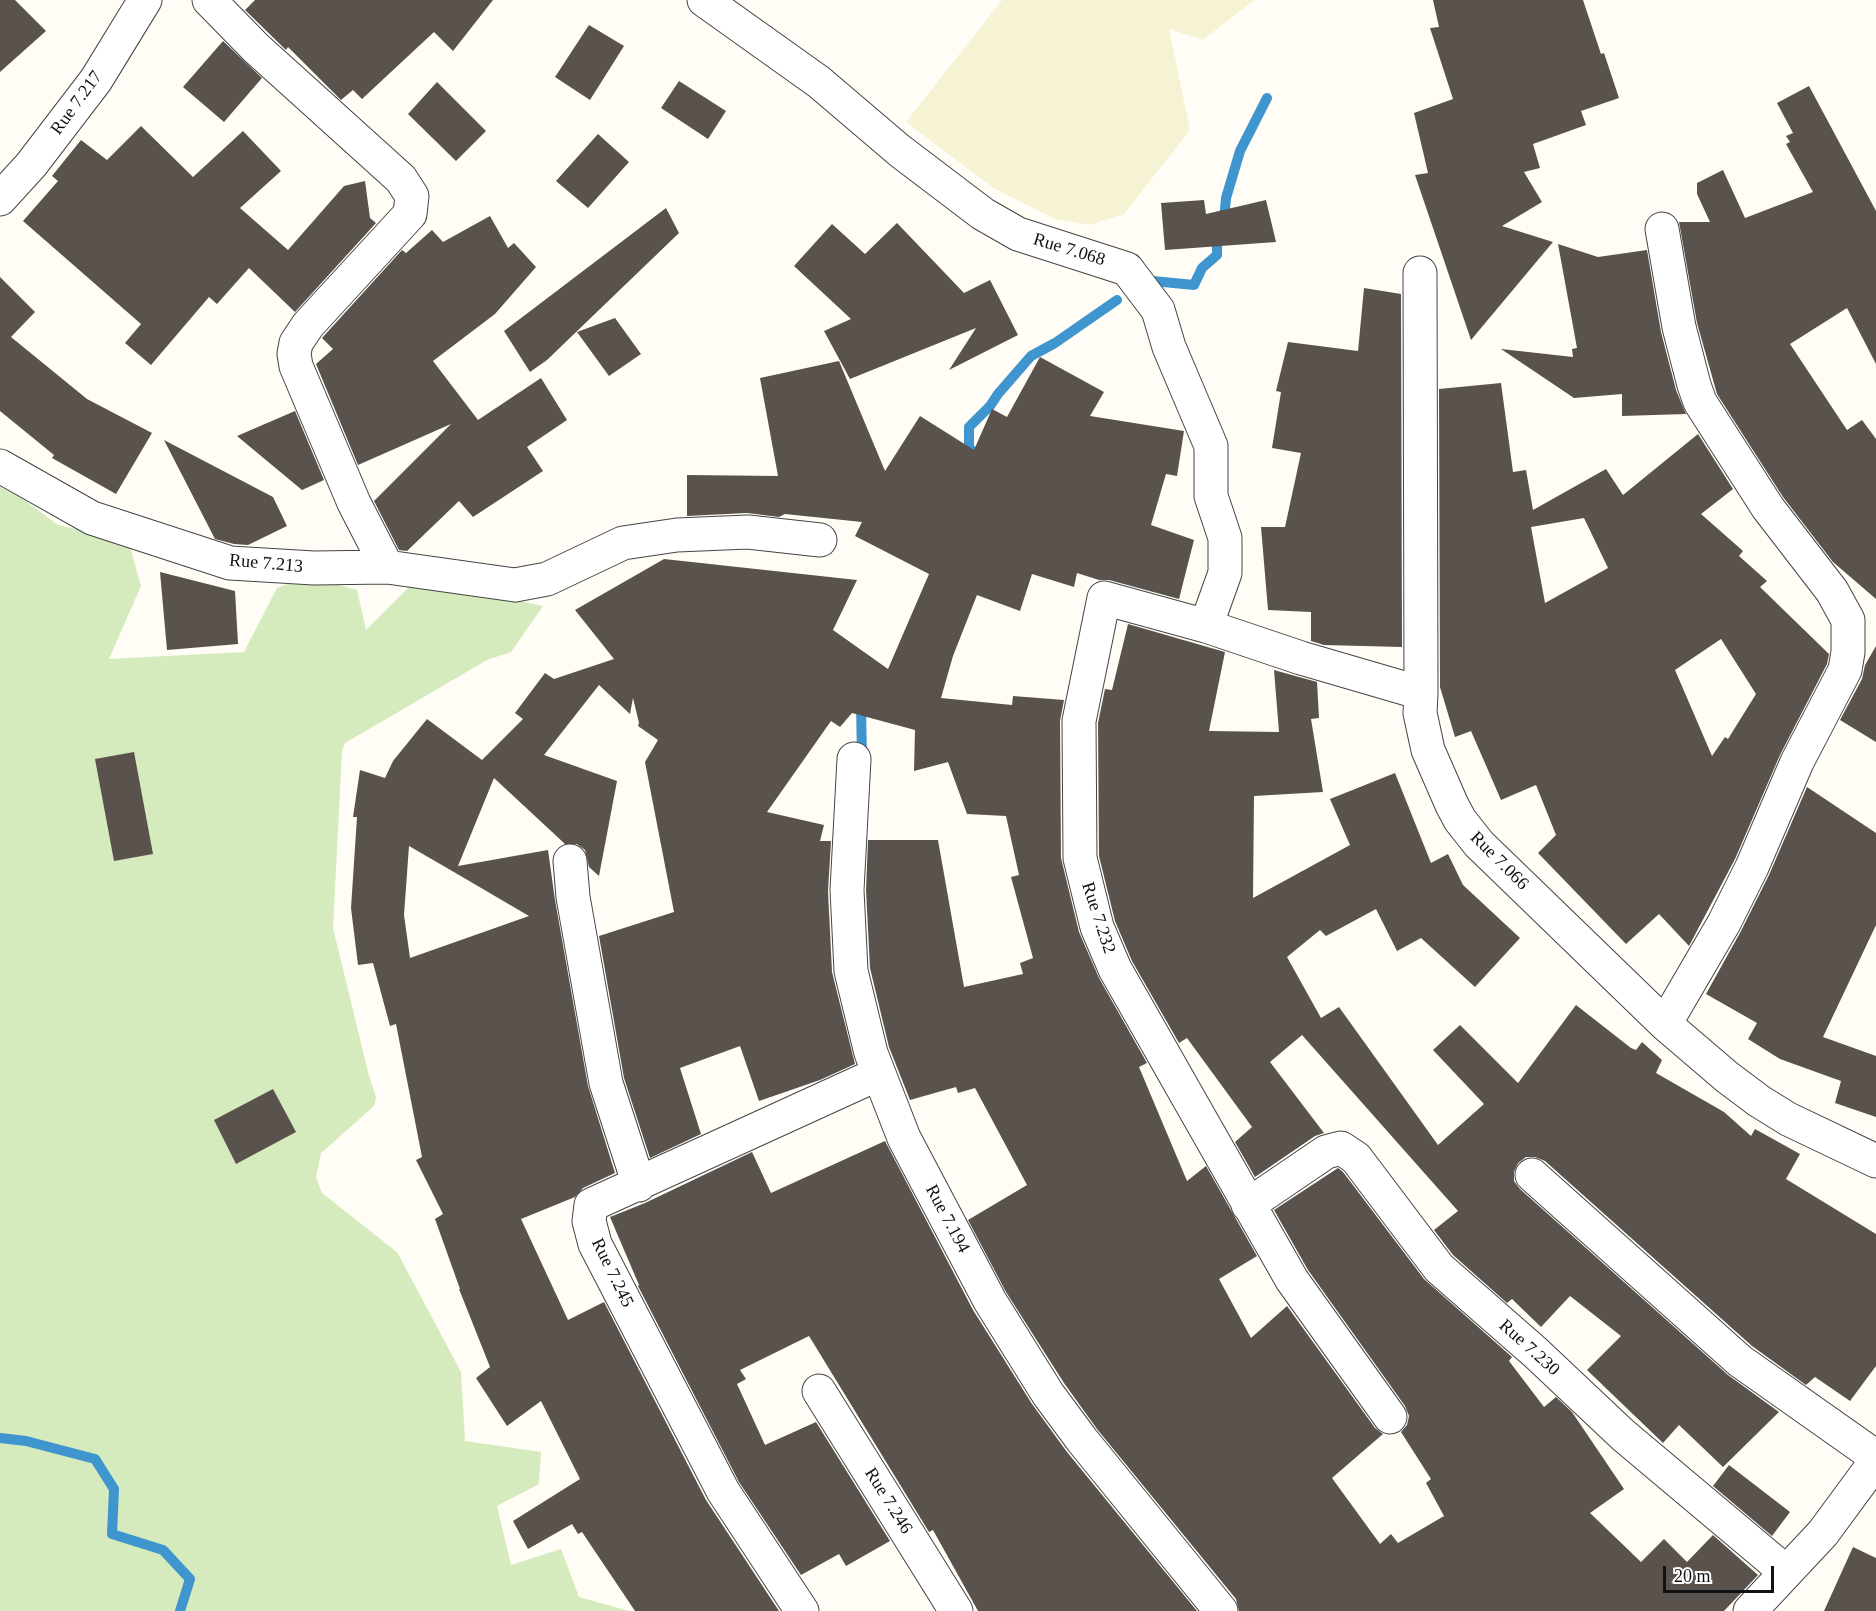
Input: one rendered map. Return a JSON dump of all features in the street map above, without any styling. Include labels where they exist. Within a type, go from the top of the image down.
[{"type":"street","name":"Rue 7.217","points":[[0,199],[31,165],[96,80],[145,0]]},
{"type":"street","points":[[209,0],[256,48],[401,179],[412,196],[410,214],[308,325],[296,343],[294,354],[296,366],[354,503],[387,567]]},
{"type":"street","name":"Rue 7.068","points":[[704,0],[819,82],[900,151],[983,214],[1018,234],[1127,269],[1158,310],[1169,347],[1211,446],[1211,496],[1225,538],[1225,573],[1206,626]]},
{"type":"street","points":[[1662,229],[1679,327],[1700,402],[1768,508],[1832,591],[1848,620],[1848,652],[1845,670],[1797,762],[1752,867],[1724,922],[1665,1024]]},
{"type":"street","name":"Rue 7.066","points":[[1420,273],[1420,713],[1428,750],[1460,820],[1479,844],[1665,1024],[1727,1077],[1788,1119],[1876,1161]]},
{"type":"street","name":"Rue 7.213","points":[[0,466],[92,518],[230,563],[314,568],[387,567],[515,585],[547,579],[623,543],[666,536],[748,532],[820,540]]},
{"type":"street","name":"Rue 7.232","points":[[1206,626],[1104,598],[1079,721],[1080,858],[1097,927],[1115,969],[1292,1280],[1390,1417]]},
{"type":"street","points":[[1206,626],[1301,658],[1421,693]]},
{"type":"street","name":"Rue 7.194","points":[[854,759],[847,890],[851,971],[878,1074],[904,1138],[990,1301],[1048,1394],[1082,1440],[1221,1611]]},
{"type":"street","points":[[570,861],[573,897],[606,1083],[639,1185]]},
{"type":"street","name":"Rue 7.245","points":[[802,1611],[723,1491],[595,1244],[589,1221],[591,1205],[878,1074]]},
{"type":"street","name":"Rue 7.230","points":[[1248,1205],[1326,1152],[1341,1148],[1356,1158],[1439,1268],[1536,1353],[1623,1435],[1786,1572]]},
{"type":"street","points":[[1532,1175],[1740,1361],[1876,1459],[1823,1533],[1750,1611]]},
{"type":"street","name":"Rue 7.246","points":[[819,1391],[956,1611]]},
{"type":"shaded area","points":[[1002,0],[1254,0],[1203,40],[1169,29],[1190,130],[1124,214],[1089,225],[1055,219],[995,189],[906,122]]},
{"type":"green space","points":[[0,482],[58,525],[128,540],[141,586],[109,659],[244,652],[277,588],[308,576],[357,590],[366,630],[417,579],[543,606],[511,652],[487,660],[345,743],[342,751],[333,928],[376,1097],[374,1106],[321,1153],[316,1177],[322,1193],[397,1252],[461,1372],[465,1441],[541,1452],[539,1484],[497,1506],[511,1565],[561,1549],[579,1597],[629,1611],[0,1611]]},
{"type":"building","points":[[0,0],[15,0],[46,31],[0,72]]},
{"type":"building","points":[[255,0],[493,0],[453,51],[434,32],[362,99],[353,90],[341,100],[288,47],[286,50],[245,10]]},
{"type":"building","points":[[1433,0],[1583,0],[1619,98],[1581,111],[1586,125],[1533,144],[1540,168],[1524,172],[1542,202],[1502,226],[1553,242],[1471,340],[1415,175],[1428,173],[1414,113],[1453,99],[1430,28],[1439,27]]},
{"type":"building","points":[[589,25],[624,46],[590,100],[555,77]]},
{"type":"building","points":[[223,41],[262,78],[224,122],[183,87]]},
{"type":"building","points":[[679,81],[726,111],[708,139],[661,108]]},
{"type":"building","points":[[437,82],[486,131],[456,161],[408,114]]},
{"type":"building","points":[[1809,86],[1876,211],[1876,364],[1847,308],[1790,344],[1847,430],[1862,420],[1876,439],[1876,599],[1833,562],[1783,497],[1717,394],[1697,323],[1679,222],[1710,222],[1697,194],[1697,183],[1723,170],[1745,218],[1813,192],[1786,144],[1790,142],[1786,136],[1793,133],[1777,103]]},
{"type":"building","points":[[141,126],[193,177],[243,131],[281,171],[240,208],[288,250],[344,186],[365,181],[370,218],[376,223],[295,312],[249,268],[217,304],[209,297],[151,365],[125,343],[141,324],[23,221],[58,181],[52,176],[81,140],[107,160]]},
{"type":"building","points":[[598,134],[629,162],[588,208],[556,181]]},
{"type":"building","points":[[1204,200],[1206,214],[1266,200],[1276,242],[1165,250],[1161,203]]},
{"type":"building","points":[[666,208],[679,233],[547,360],[530,372],[504,331]]},
{"type":"building","points":[[490,216],[508,248],[514,243],[536,267],[495,314],[433,361],[478,420],[541,378],[567,420],[527,447],[543,471],[473,517],[459,501],[407,551],[399,550],[374,501],[451,424],[358,465],[316,364],[333,349],[322,338],[402,250],[406,253],[432,230],[443,242]]},
{"type":"building","points":[[897,223],[964,293],[990,280],[1018,335],[949,370],[976,328],[850,379],[824,331],[851,319],[794,266],[832,224],[865,254]]},
{"type":"building","points":[[1558,244],[1598,257],[1647,250],[1661,332],[1676,390],[1686,414],[1622,416],[1622,394],[1574,398],[1501,349],[1573,357],[1572,349],[1577,348]]},
{"type":"building","points":[[0,277],[35,312],[11,337],[87,399],[152,433],[116,494],[52,458],[54,455],[0,411]]},
{"type":"building","points":[[1364,288],[1401,294],[1402,647],[1324,645],[1311,641],[1311,612],[1268,610],[1261,527],[1285,527],[1301,453],[1272,448],[1281,392],[1276,391],[1288,342],[1358,351]]},
{"type":"building","points":[[615,318],[641,354],[609,376],[577,332]]},
{"type":"building","points":[[1040,357],[1104,392],[1090,416],[1184,431],[1177,476],[1166,474],[1151,525],[1194,540],[1179,599],[1077,573],[1074,587],[1032,574],[1020,611],[977,595],[953,656],[941,698],[1012,705],[1013,696],[1064,700],[1060,721],[1061,858],[1079,932],[1099,978],[1147,1063],[1139,1067],[1187,1181],[1206,1166],[1257,1256],[1219,1279],[1251,1338],[1287,1306],[1375,1428],[1383,1434],[1332,1478],[1380,1544],[1391,1534],[1398,1543],[1444,1516],[1426,1483],[1431,1479],[1401,1432],[1407,1425],[1409,1416],[1405,1406],[1308,1270],[1274,1210],[1338,1168],[1424,1279],[1512,1357],[1509,1361],[1544,1407],[1556,1397],[1572,1412],[1624,1489],[1590,1513],[1641,1562],[1664,1539],[1687,1562],[1713,1535],[1758,1575],[1724,1611],[1239,1611],[1236,1599],[1097,1429],[1064,1383],[1006,1292],[968,1220],[1027,1185],[975,1088],[958,1093],[956,1087],[910,1100],[889,1047],[870,968],[866,890],[868,840],[938,840],[964,987],[1023,974],[1020,963],[1033,958],[1011,877],[1019,875],[1006,816],[967,814],[948,762],[914,771],[915,730],[852,713],[840,727],[831,721],[767,812],[824,825],[820,841],[831,841],[828,891],[832,972],[855,1064],[820,1080],[759,1101],[740,1046],[680,1068],[701,1134],[650,1158],[624,1078],[599,936],[674,912],[645,762],[658,740],[638,726],[633,698],[630,714],[599,685],[544,755],[617,781],[599,876],[589,867],[585,850],[577,844],[565,844],[494,778],[458,866],[548,850],[588,1086],[615,1173],[583,1188],[575,1197],[521,1219],[568,1320],[604,1302],[706,1500],[779,1611],[635,1611],[582,1532],[578,1534],[572,1524],[528,1549],[513,1521],[580,1479],[541,1401],[507,1426],[476,1378],[490,1367],[459,1289],[435,1219],[443,1214],[416,1160],[422,1157],[396,1024],[390,1026],[373,963],[358,965],[351,908],[357,817],[353,817],[360,770],[385,778],[393,761],[427,719],[482,760],[523,719],[515,713],[545,673],[554,679],[614,659],[575,610],[664,559],[857,580],[833,630],[888,669],[929,574],[855,536],[862,522],[785,514],[779,517],[747,513],[687,516],[687,475],[778,476],[760,378],[839,361],[885,471],[920,416],[974,450],[992,409],[1007,417]],"holes":[[[409,846],[529,916],[410,958],[404,915]]]},
{"type":"building","points":[[1501,383],[1513,472],[1526,470],[1533,510],[1606,469],[1623,495],[1698,434],[1733,489],[1701,514],[1743,551],[1739,556],[1767,581],[1760,587],[1829,654],[1827,664],[1780,755],[1735,859],[1689,946],[1659,914],[1626,944],[1538,853],[1556,835],[1536,785],[1501,800],[1471,731],[1455,737],[1440,687],[1439,389]],"holes":[[[1584,518],[1608,568],[1545,603],[1531,527]],[[1721,639],[1756,694],[1728,739],[1725,737],[1712,756],[1675,670]]]},
{"type":"building","points":[[295,411],[324,480],[302,490],[237,436]]},
{"type":"building","points":[[164,440],[273,497],[287,526],[248,545],[215,539]]},
{"type":"building","points":[[160,572],[235,591],[238,644],[167,650]]},
{"type":"building","points":[[1128,624],[1225,652],[1209,731],[1279,732],[1274,670],[1317,682],[1319,718],[1311,719],[1323,792],[1254,796],[1253,898],[1350,845],[1330,799],[1395,773],[1431,863],[1448,854],[1463,885],[1520,938],[1475,987],[1421,938],[1397,951],[1376,909],[1326,936],[1320,930],[1287,957],[1321,1018],[1339,1007],[1438,1145],[1484,1104],[1433,1050],[1460,1025],[1518,1083],[1576,1005],[1631,1048],[1636,1050],[1642,1042],[1662,1060],[1656,1073],[1724,1112],[1751,1136],[1755,1129],[1800,1154],[1786,1179],[1876,1234],[1876,1366],[1850,1401],[1815,1377],[1806,1385],[1752,1346],[1545,1161],[1535,1157],[1526,1157],[1518,1163],[1514,1172],[1514,1181],[1520,1189],[1728,1375],[1779,1412],[1723,1467],[1679,1425],[1663,1443],[1587,1370],[1621,1336],[1570,1296],[1541,1327],[1512,1299],[1507,1303],[1453,1255],[1434,1230],[1458,1211],[1302,1035],[1270,1062],[1324,1133],[1315,1136],[1255,1177],[1235,1142],[1252,1127],[1187,1038],[1179,1043],[1132,961],[1115,921],[1099,856],[1098,723],[1105,689],[1112,690]]},
{"type":"building","points":[[1876,646],[1876,742],[1840,720],[1862,679],[1865,665]]},
{"type":"building","points":[[134,752],[153,854],[114,861],[95,759]]},
{"type":"building","points":[[1807,787],[1876,833],[1876,925],[1823,1037],[1876,1056],[1876,1117],[1835,1103],[1841,1081],[1780,1059],[1748,1039],[1757,1023],[1706,994],[1769,875]]},
{"type":"building","points":[[273,1089],[296,1132],[236,1164],[214,1120]]},
{"type":"building","points":[[885,1141],[973,1310],[1032,1404],[1067,1452],[1197,1611],[978,1611],[933,1530],[929,1532],[809,1336],[740,1370],[746,1379],[737,1384],[765,1445],[816,1422],[890,1541],[846,1566],[839,1554],[801,1575],[739,1482],[638,1286],[610,1217],[645,1203],[752,1152],[771,1193]]},
{"type":"building","points":[[1729,1465],[1790,1512],[1772,1536],[1713,1486]]},
{"type":"building","points":[[1853,1547],[1876,1558],[1876,1611],[1824,1611]]},
{"type":"waterway","points":[[1153,281],[1194,285],[1202,268],[1217,255],[1217,237],[1224,220],[1226,198],[1240,151],[1267,98]]},
{"type":"waterway","points":[[979,456],[969,448],[969,427],[990,406],[1031,356],[1055,343],[1117,300]]},
{"type":"waterway","points":[[861,705],[862,758]]},
{"type":"waterway","points":[[0,1438],[26,1441],[95,1459],[114,1489],[112,1534],[163,1550],[190,1579],[180,1611]]}]
